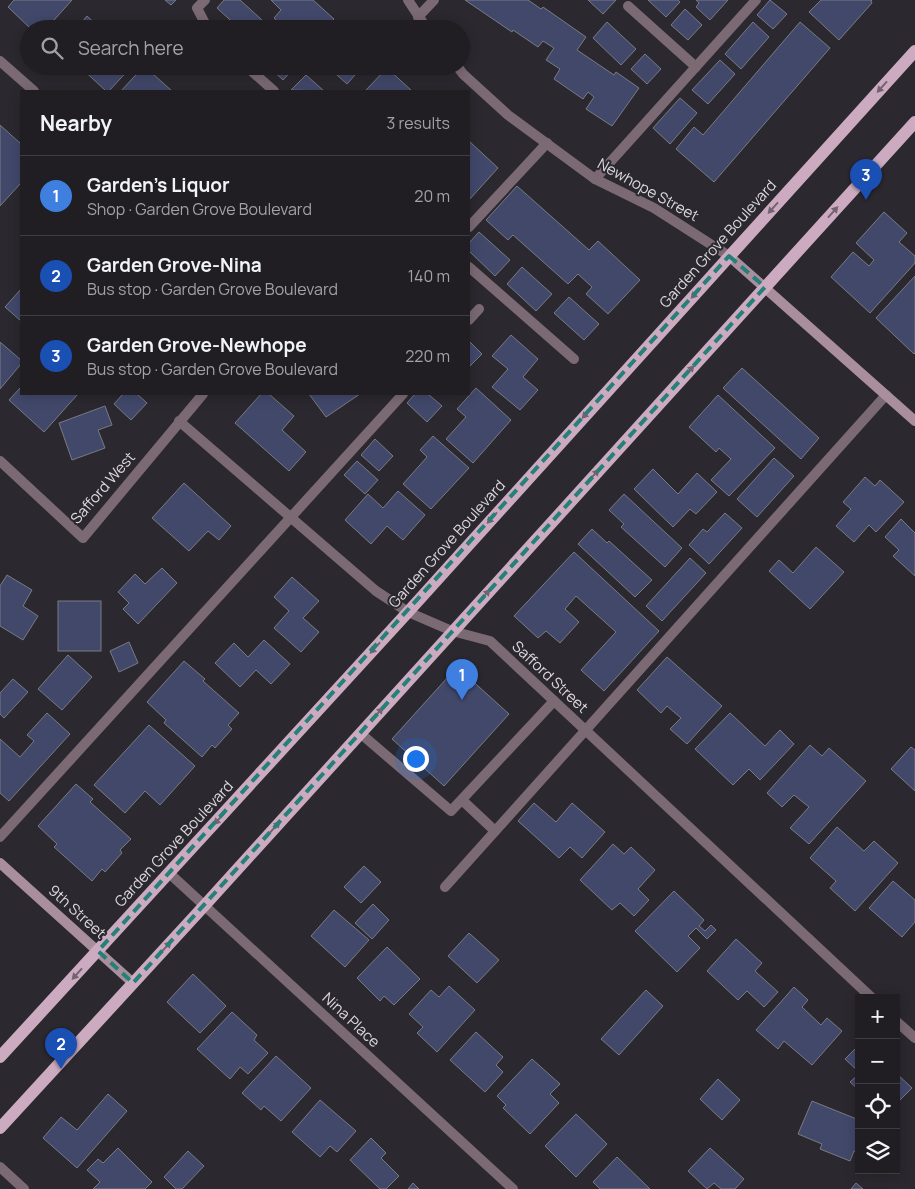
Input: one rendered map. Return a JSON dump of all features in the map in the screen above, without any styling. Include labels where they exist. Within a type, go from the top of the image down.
[{"type":"main road","name":"Garden Grove Boulevard","points":[[0,1057],[408,612],[915,51]]},
{"type":"main road","points":[[0,1128],[204,906],[915,122]]},
{"type":"street","points":[[203,20],[197,8],[205,0]]},
{"type":"street","points":[[408,0],[418,18],[434,0]]},
{"type":"street","points":[[595,179],[756,0]]},
{"type":"street","points":[[628,6],[696,67]]},
{"type":"street","points":[[0,61],[33,90]]},
{"type":"street","points":[[256,75],[273,90]]},
{"type":"street","name":"Newhope Street","points":[[464,75],[508,115],[595,179],[654,208],[729,256],[915,421]]},
{"type":"street","points":[[470,226],[547,143]]},
{"type":"street","points":[[470,268],[574,359]]},
{"type":"street","points":[[470,319],[479,309]]},
{"type":"street","points":[[179,422],[202,395]]},
{"type":"street","points":[[0,838],[402,395]]},
{"type":"street","points":[[445,887],[886,395]]},
{"type":"street","name":"Safford Street","points":[[179,422],[376,590],[408,612],[452,631],[490,641],[868,994]]},
{"type":"street","name":"Safford West","points":[[0,461],[83,538],[179,422]]},
{"type":"street","points":[[360,732],[451,811],[554,701]]},
{"type":"street","points":[[462,800],[495,831]]},
{"type":"street","name":"9th Street","points":[[0,863],[133,983]]},
{"type":"street","name":"Nina Place","points":[[169,873],[512,1189]]},
{"type":"street","points":[[900,1025],[915,1038]]},
{"type":"street","points":[[0,1167],[24,1189]]},
{"type":"highlighted area","points":[[729,256],[765,287],[133,983],[98,951]]},
{"type":"building","points":[[14,0],[72,0],[54,20],[22,20],[8,7]]},
{"type":"building","points":[[165,0],[176,0],[171,5]]},
{"type":"building","points":[[224,0],[240,0],[262,20],[230,20],[217,8]]},
{"type":"building","points":[[271,0],[313,0],[334,19],[276,20],[274,18],[281,10]]},
{"type":"building","points":[[465,0],[528,0],[541,9],[543,7],[586,37],[577,50],[614,75],[616,72],[639,88],[612,126],[586,109],[594,97],[588,92],[583,99],[554,79],[560,69],[546,60],[554,48],[543,41],[538,47]]},
{"type":"building","points":[[588,0],[616,0],[603,14]]},
{"type":"building","points":[[648,0],[678,0],[680,2],[666,17]]},
{"type":"building","points":[[696,0],[728,0],[710,20],[696,7],[699,3]]},
{"type":"building","points":[[770,0],[787,14],[773,29],[757,15]]},
{"type":"building","points":[[821,0],[872,0],[872,3],[839,40],[809,12]]},
{"type":"building","points":[[685,9],[702,25],[688,40],[671,25]]},
{"type":"building","points":[[607,22],[636,49],[621,65],[593,38]]},
{"type":"building","points":[[753,22],[769,37],[741,69],[725,54]]},
{"type":"building","points":[[800,22],[830,48],[714,182],[676,149],[694,127],[703,135]]},
{"type":"building","points":[[645,54],[661,69],[647,84],[631,69]]},
{"type":"building","points":[[720,60],[735,74],[708,104],[692,90]]},
{"type":"building","points":[[89,75],[124,75],[110,90],[105,90]]},
{"type":"building","points":[[136,75],[154,75],[171,90],[122,90]]},
{"type":"building","points":[[278,75],[288,75],[283,80]]},
{"type":"building","points":[[306,75],[323,90],[291,90]]},
{"type":"building","points":[[337,75],[355,75],[347,84]]},
{"type":"building","points":[[380,75],[395,75],[411,90],[366,90]]},
{"type":"building","points":[[680,98],[697,113],[670,144],[653,128]]},
{"type":"building","points":[[0,125],[20,143],[20,184],[0,206]]},
{"type":"building","points":[[470,142],[498,168],[470,199]]},
{"type":"building","points":[[517,186],[589,250],[598,241],[640,280],[608,314],[586,294],[592,287],[578,274],[568,284],[513,235],[508,240],[486,220]]},
{"type":"building","points":[[884,212],[907,233],[899,242],[915,256],[915,263],[870,313],[831,277],[853,252],[869,266],[874,260],[856,243]]},
{"type":"building","points":[[479,232],[510,260],[495,276],[470,252],[470,242]]},
{"type":"building","points":[[522,267],[552,294],[536,311],[507,284]]},
{"type":"building","points":[[915,276],[915,353],[914,354],[876,318]]},
{"type":"building","points":[[20,290],[20,320],[5,307]]},
{"type":"building","points":[[569,297],[599,324],[584,340],[554,313]]},
{"type":"building","points":[[511,335],[538,359],[523,377],[538,390],[520,410],[492,387],[508,369],[492,356]]},
{"type":"building","points":[[0,342],[20,359],[20,365],[0,389]]},
{"type":"building","points":[[470,342],[482,354],[470,366]]},
{"type":"building","points":[[742,368],[819,438],[801,459],[723,388]]},
{"type":"building","points":[[20,388],[20,395],[77,395],[44,432],[9,400]]},
{"type":"building","points":[[476,388],[511,420],[473,463],[446,439],[466,417],[457,409]]},
{"type":"building","points":[[122,395],[138,395],[147,403],[131,420],[114,404]]},
{"type":"building","points":[[260,395],[270,395],[294,416],[282,430],[306,452],[289,471],[235,423]]},
{"type":"building","points":[[310,395],[359,395],[326,417]]},
{"type":"building","points":[[414,395],[429,395],[442,406],[427,422],[407,403]]},
{"type":"building","points":[[718,395],[775,448],[729,496],[711,480],[731,459],[719,448],[716,452],[689,427]]},
{"type":"building","points":[[105,406],[112,425],[98,430],[105,448],[72,460],[59,423]]},
{"type":"building","points":[[433,436],[469,468],[431,509],[403,484],[427,457],[420,450]]},
{"type":"building","points":[[375,439],[393,456],[379,471],[361,455]]},
{"type":"building","points":[[774,458],[794,476],[757,517],[737,499]]},
{"type":"building","points":[[357,461],[378,480],[365,494],[344,475]]},
{"type":"building","points":[[653,469],[678,494],[697,473],[717,492],[696,514],[690,509],[673,527],[634,489]]},
{"type":"building","points":[[865,477],[875,486],[880,480],[904,502],[876,532],[869,525],[854,542],[836,526],[851,509],[843,502]]},
{"type":"building","points":[[184,483],[231,526],[219,540],[208,531],[189,551],[152,518]]},
{"type":"building","points":[[398,491],[425,515],[403,540],[387,526],[371,544],[345,520],[368,494],[383,508]]},
{"type":"building","points":[[624,494],[682,548],[665,567],[621,527],[624,524],[609,510]]},
{"type":"building","points":[[725,513],[742,528],[709,564],[689,545],[703,529],[707,532]]},
{"type":"building","points":[[901,519],[915,533],[915,576],[893,556],[899,550],[885,537]]},
{"type":"building","points":[[592,529],[607,543],[609,541],[652,580],[635,597],[578,544]]},
{"type":"building","points":[[816,547],[844,572],[810,609],[769,571],[779,560],[793,573]]},
{"type":"building","points":[[574,552],[659,631],[604,691],[581,670],[616,632],[576,596],[565,609],[579,622],[560,643],[546,631],[538,638],[514,616]]},
{"type":"building","points":[[690,558],[706,573],[662,621],[646,606]]},
{"type":"building","points":[[162,568],[177,583],[138,624],[123,609],[129,603],[118,592],[135,574],[145,584]]},
{"type":"building","points":[[7,575],[32,590],[23,606],[38,616],[23,640],[0,626],[0,586]]},
{"type":"building","points":[[292,577],[319,601],[303,618],[319,632],[301,652],[274,628],[289,611],[274,597]]},
{"type":"building","points":[[58,601],[101,601],[101,651],[58,651]]},
{"type":"building","points":[[264,640],[290,664],[271,684],[256,670],[240,687],[215,663],[234,643],[248,657]]},
{"type":"building","points":[[129,642],[138,663],[119,672],[110,651]]},
{"type":"building","points":[[68,655],[92,677],[62,710],[38,689]]},
{"type":"building","points":[[667,657],[722,706],[687,744],[670,729],[681,718],[667,706],[661,713],[637,690]]},
{"type":"building","points":[[184,661],[239,713],[228,725],[232,729],[215,748],[212,745],[202,757],[164,723],[166,720],[147,702]]},
{"type":"building","points":[[457,667],[509,714],[444,786],[392,739]]},
{"type":"building","points":[[13,679],[28,692],[4,718],[0,714],[0,693]]},
{"type":"building","points":[[47,713],[70,734],[9,801],[0,793],[0,739],[20,757],[34,741],[27,735]]},
{"type":"building","points":[[730,713],[765,746],[780,730],[794,744],[760,780],[749,769],[733,785],[695,749]]},
{"type":"building","points":[[149,725],[195,766],[160,805],[145,791],[125,813],[94,785]]},
{"type":"building","points":[[810,745],[822,756],[829,748],[866,781],[809,844],[790,828],[809,807],[794,795],[782,807],[767,793]]},
{"type":"building","points":[[911,747],[915,750],[915,791],[891,769]]},
{"type":"building","points":[[76,784],[93,799],[90,802],[131,839],[120,850],[122,853],[105,872],[102,869],[92,881],[54,847],[57,844],[38,826]]},
{"type":"building","points":[[534,803],[556,822],[572,803],[605,832],[582,858],[570,847],[559,858],[518,821]]},
{"type":"building","points":[[837,827],[864,851],[874,841],[898,863],[855,911],[830,888],[836,881],[810,858]]},
{"type":"building","points":[[613,844],[624,854],[631,847],[655,870],[638,889],[649,900],[634,916],[620,903],[612,910],[580,880]]},
{"type":"building","points":[[364,866],[381,882],[361,903],[344,887]]},
{"type":"building","points":[[893,881],[915,900],[915,922],[902,937],[869,908]]},
{"type":"building","points":[[674,891],[704,920],[699,926],[705,931],[711,925],[716,930],[707,939],[696,928],[688,936],[700,948],[677,972],[635,931]]},
{"type":"building","points":[[373,904],[389,920],[372,939],[355,923]]},
{"type":"building","points":[[334,910],[369,940],[345,967],[311,936]]},
{"type":"building","points":[[469,933],[499,960],[477,983],[448,956]]},
{"type":"building","points":[[736,939],[762,963],[755,971],[778,992],[764,1007],[747,991],[738,1000],[707,971]]},
{"type":"building","points":[[387,947],[420,979],[394,1005],[384,996],[380,1001],[357,978]]},
{"type":"building","points":[[193,974],[226,1006],[200,1033],[167,1002]]},
{"type":"building","points":[[449,986],[475,1010],[437,1052],[417,1033],[423,1027],[409,1014],[431,990],[439,997]]},
{"type":"building","points":[[794,987],[808,1000],[802,1007],[821,1025],[827,1018],[842,1031],[812,1065],[784,1041],[778,1049],[756,1030]]},
{"type":"building","points":[[646,990],[663,1006],[619,1055],[601,1039]]},
{"type":"building","points":[[232,1012],[257,1035],[254,1040],[268,1053],[248,1074],[240,1067],[230,1079],[197,1049]]},
{"type":"building","points":[[476,1032],[503,1057],[496,1065],[503,1072],[485,1092],[450,1060]]},
{"type":"building","points":[[855,1049],[855,1068],[845,1059]]},
{"type":"building","points":[[276,1056],[311,1088],[281,1121],[264,1106],[261,1110],[242,1093]]},
{"type":"building","points":[[532,1059],[560,1084],[550,1094],[559,1103],[530,1134],[503,1108],[506,1105],[497,1096]]},
{"type":"building","points":[[900,1077],[912,1088],[900,1100]]},
{"type":"building","points":[[855,1078],[855,1086],[850,1082]]},
{"type":"building","points":[[718,1079],[740,1100],[722,1120],[700,1099]]},
{"type":"building","points":[[108,1094],[127,1111],[77,1168],[43,1138],[61,1117],[77,1130]]},
{"type":"building","points":[[320,1100],[356,1131],[337,1152],[330,1146],[320,1157],[292,1132]]},
{"type":"building","points":[[812,1101],[855,1118],[855,1151],[850,1161],[820,1149],[822,1144],[798,1134]]},
{"type":"building","points":[[576,1114],[607,1144],[576,1177],[545,1146]]},
{"type":"building","points":[[371,1138],[386,1153],[381,1158],[399,1176],[386,1189],[380,1189],[350,1160]]},
{"type":"building","points":[[118,1148],[152,1182],[145,1189],[93,1189],[100,1182],[87,1170],[98,1159],[103,1163]]},
{"type":"building","points":[[710,1148],[744,1179],[735,1189],[721,1189],[714,1183],[707,1189],[688,1171]]},
{"type":"building","points":[[188,1151],[204,1166],[182,1189],[176,1189],[164,1177]]},
{"type":"building","points":[[617,1157],[650,1189],[600,1189],[593,1182]]},
{"type":"building","points":[[413,1183],[419,1189],[408,1189]]},
{"type":"building","points":[[856,1183],[863,1189],[851,1189]]},
{"type":"place","name":"Garden Grove-Newhope","points":[[866,200]]},
{"type":"place","name":"Garden's Liquor","points":[[462,700]]},
{"type":"place","name":"Garden Grove-Nina","points":[[61,1069]]}]
